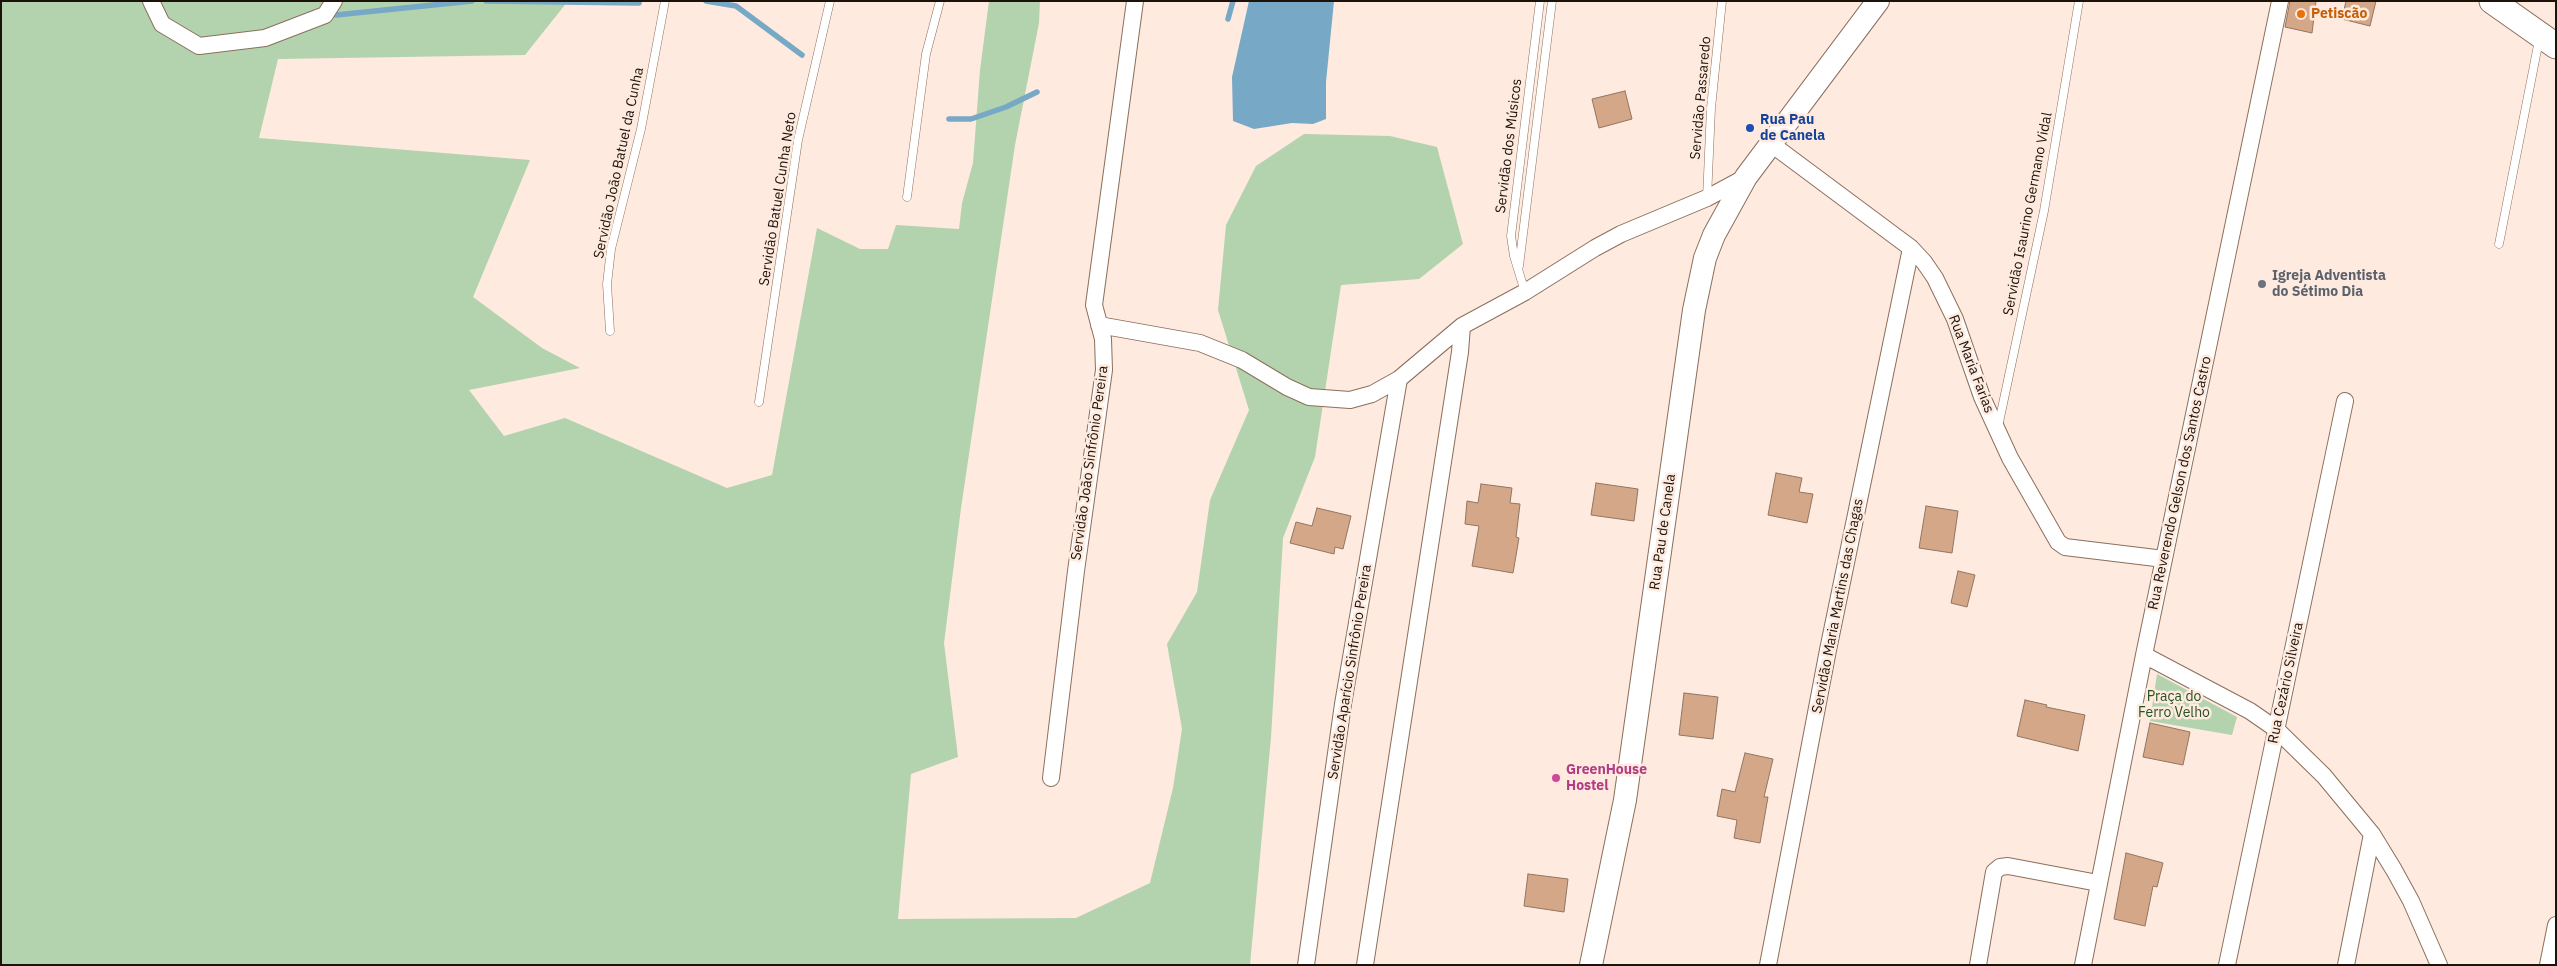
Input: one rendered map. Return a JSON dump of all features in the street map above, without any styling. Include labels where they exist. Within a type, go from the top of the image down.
[{"type":"main road","points":[[2492,1],[2513,8],[2548,41]]},
{"type":"street","points":[[151,1],[162,24],[199,46],[266,38],[325,15],[334,1]]},
{"type":"street","name":"Servidão João Sinfrônio Pereira","points":[[1051,778],[1076,571],[1104,370],[1100,325],[1094,306],[1135,1]]},
{"type":"street","name":"Rua Pau de Canela","points":[[1591,965],[1626,790],[1698,283],[1714,235],[1746,177],[1878,1]]},
{"type":"street","name":"Rua Reverendo Gelson dos Santos Castro","points":[[2083,965],[2144,655],[2280,1]]},
{"type":"street","name":"Rua Maria Farias","points":[[1770,143],[1912,248],[1935,278],[1946,298],[1982,397],[2027,490],[2058,542],[2065,547],[2164,559]]},
{"type":"street","points":[[1100,325],[1173,337],[1219,350],[1309,397],[1350,400],[1372,394],[1398,379],[1462,326],[1525,292],[1621,234],[1707,198],[1746,177]]},
{"type":"street","name":"Servidão Maria Martins das Chagas","points":[[1768,965],[1828,650],[1912,248]]},
{"type":"street","points":[[1365,965],[1460,352],[1462,326]]},
{"type":"street","name":"Servidão Aparício Sinfrônio Pereira","points":[[1306,965],[1343,704],[1398,379]]},
{"type":"street","name":"Rua Cezário Silveira","points":[[2227,965],[2345,400]]},
{"type":"street","points":[[2144,655],[2226,698],[2276,729],[2324,776],[2372,834],[2411,901],[2439,965]]},
{"type":"street","points":[[2346,965],[2372,834]]},
{"type":"street","points":[[1978,965],[1994,872],[2000,867],[2008,866],[2098,882]]},
{"type":"street","points":[[2548,965],[2556,925]]},
{"type":"lane","name":"Servidão João Batuel da Cunha","points":[[610,331],[607,284],[612,249],[641,129],[665,1]]},
{"type":"lane","name":"Servidão Batuel Cunha Neto","points":[[759,402],[798,140],[830,1]]},
{"type":"lane","points":[[907,197],[925,62],[940,1]]},
{"type":"lane","name":"Servidão dos Músicos","points":[[1525,292],[1511,236],[1540,1]]},
{"type":"lane","points":[[1518,270],[1552,1]]},
{"type":"lane","name":"Servidão Passaredo","points":[[1707,198],[1711,108],[1722,1]]},
{"type":"lane","name":"Servidão Isaurino Germano Vidal","points":[[1998,430],[2044,211],[2079,1]]},
{"type":"lane","points":[[1535,41],[1547,43]]},
{"type":"lane","points":[[2499,244],[2548,41]]},
{"type":"lane","points":[[1528,95],[1539,97]]},
{"type":"green space","points":[[1,1],[568,1],[525,55],[278,59],[259,138],[530,160],[473,297],[542,348],[580,368],[469,390],[504,436],[565,418],[727,488],[772,475],[817,228],[860,249],[888,249],[896,225],[959,229],[962,203],[973,163],[980,70],[989,1],[1040,1],[1039,23],[1015,145],[961,508],[944,643],[958,757],[911,774],[898,919],[1076,918],[1150,883],[1173,788],[1182,729],[1167,644],[1197,592],[1210,500],[1249,410],[1218,310],[1226,225],[1256,166],[1304,134],[1390,136],[1437,147],[1463,244],[1419,279],[1341,285],[1315,457],[1283,538],[1271,737],[1250,965],[1,965]]},
{"type":"green space","name":"Praça do Ferro Velho","points":[[2157,674],[2237,717],[2232,735],[2150,721]]},
{"type":"water","points":[[1249,1],[1334,1],[1326,82],[1326,119],[1313,124],[1292,123],[1254,129],[1233,121],[1232,77]]},
{"type":"building","name":"Petiscão","points":[[2290,1],[2316,1],[2312,33],[2285,27]]},
{"type":"building","points":[[2346,1],[2376,1],[2370,26],[2342,19]]},
{"type":"building","points":[[1625,91],[1632,119],[1599,128],[1592,99]]},
{"type":"building","points":[[1776,473],[1802,478],[1799,492],[1813,494],[1807,523],[1768,515]]},
{"type":"building","points":[[1596,483],[1638,489],[1634,521],[1591,515]]},
{"type":"building","points":[[1481,484],[1512,488],[1510,503],[1520,504],[1516,537],[1519,538],[1513,573],[1472,566],[1479,526],[1465,524],[1467,501],[1478,503]]},
{"type":"building","points":[[1926,506],[1958,511],[1952,553],[1919,548]]},
{"type":"building","points":[[1317,508],[1351,516],[1343,549],[1335,547],[1334,554],[1290,543],[1296,522],[1312,526]]},
{"type":"building","points":[[1958,571],[1975,575],[1967,607],[1951,603]]},
{"type":"building","points":[[1684,693],[1718,697],[1713,739],[1679,735]]},
{"type":"building","points":[[2025,700],[2047,705],[2046,707],[2085,715],[2078,751],[2017,736]]},
{"type":"building","points":[[2150,723],[2190,732],[2183,765],[2143,757]]},
{"type":"building","points":[[1745,753],[1773,759],[1764,797],[1768,797],[1760,843],[1734,838],[1737,820],[1717,816],[1722,789],[1735,792]]},
{"type":"building","points":[[2126,853],[2163,863],[2157,887],[2153,886],[2145,926],[2114,919]]},
{"type":"building","points":[[1528,874],[1568,879],[1564,912],[1524,906]]},
{"type":"waterway","points":[[336,15],[472,1]]},
{"type":"waterway","points":[[486,1],[639,3]]},
{"type":"waterway","points":[[706,1],[736,6],[802,55]]},
{"type":"waterway","points":[[1228,19],[1233,1]]},
{"type":"waterway","points":[[949,119],[971,119],[1006,107],[1037,92]]},
{"type":"place","name":"Petiscão","points":[[2301,14]]},
{"type":"place","name":"Rua Pau de Canela","points":[[1750,128]]},
{"type":"place","name":"Igreja Adventista do Sétimo Dia","points":[[2262,284]]},
{"type":"place","name":"GreenHouse Hostel","points":[[1556,778]]}]
